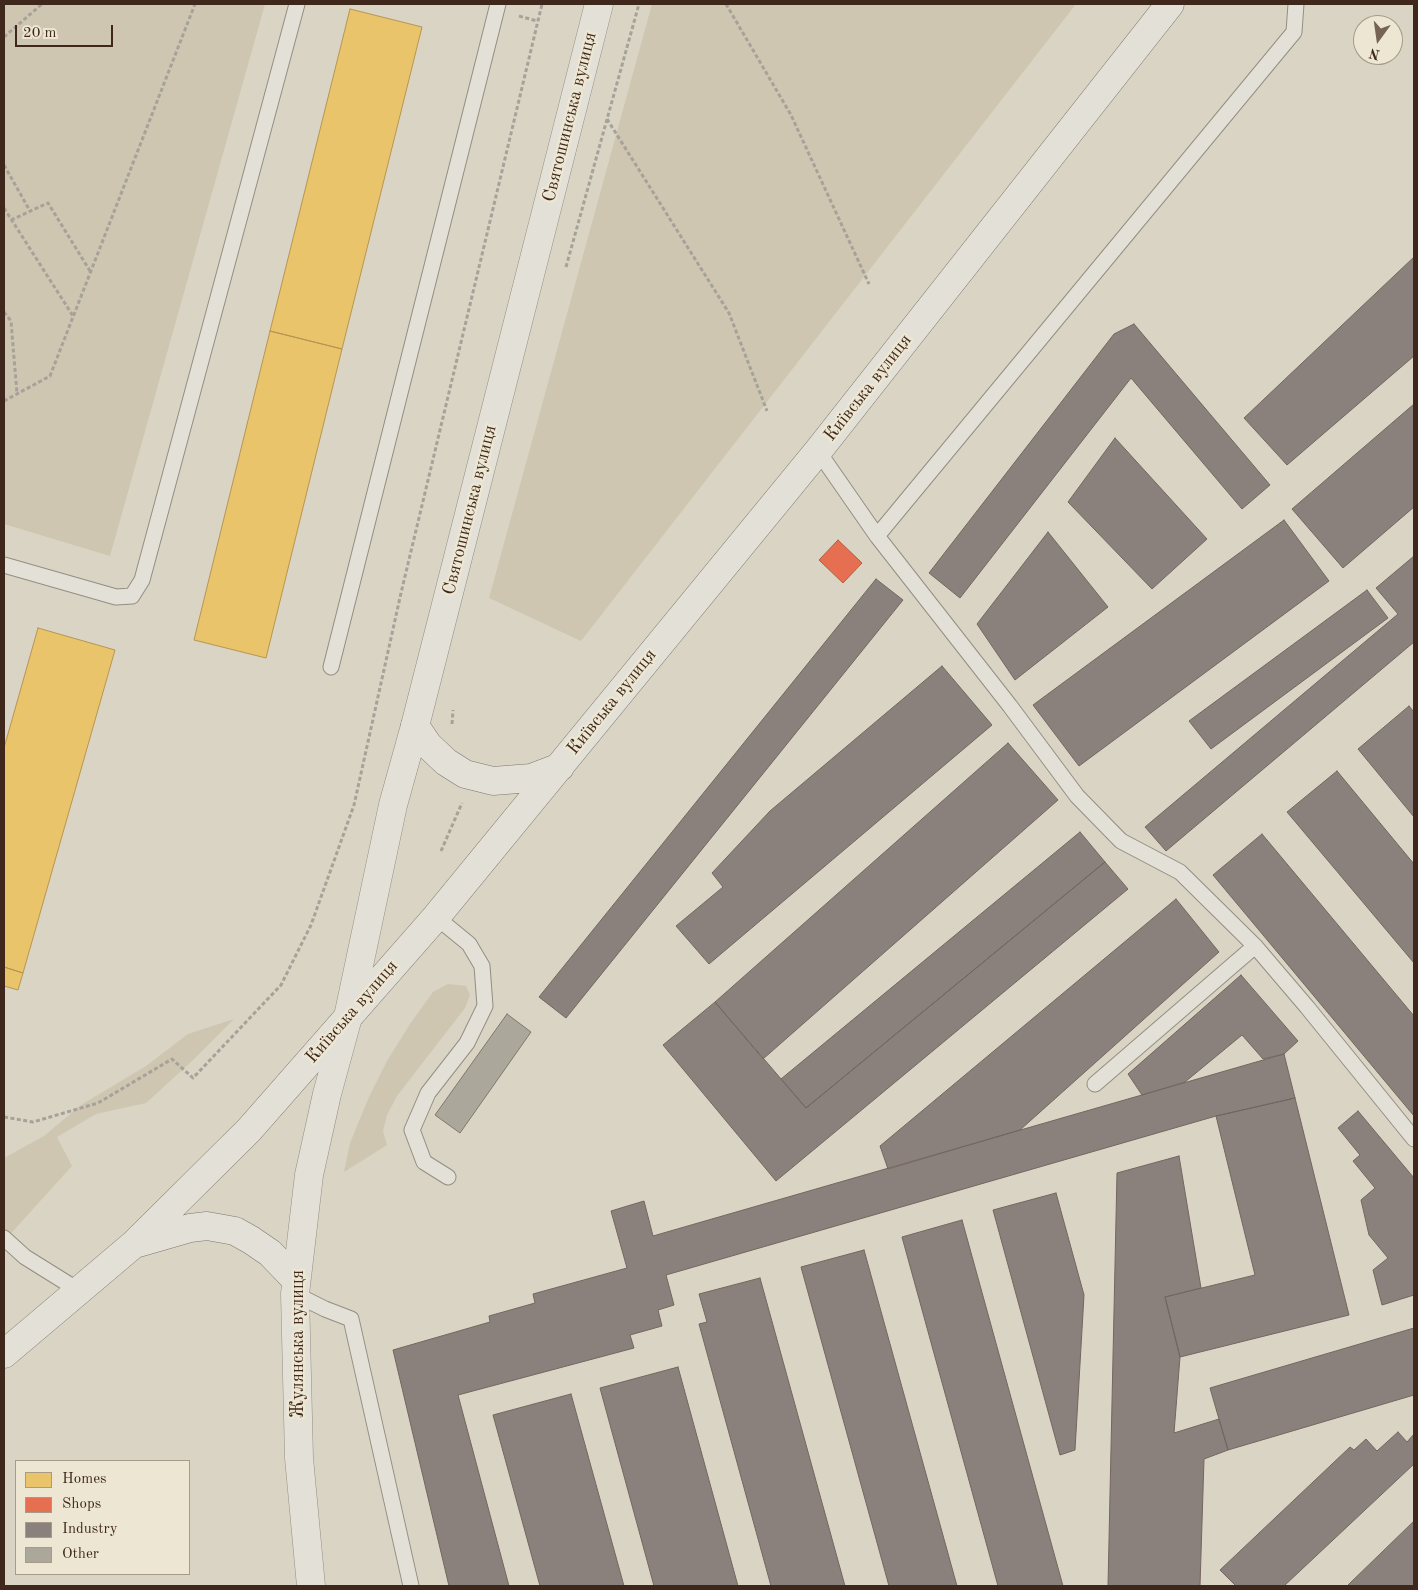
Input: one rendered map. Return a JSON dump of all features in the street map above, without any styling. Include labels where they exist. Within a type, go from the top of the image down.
[{"type":"main road","name":"Святошинська вулиця","points":[[348,1017],[393,805],[415,726],[599,4]]},
{"type":"main road","name":"Київська вулиця","points":[[4,1354],[134,1244],[249,1130],[436,917],[818,451],[1170,4]]},
{"type":"main road","points":[[415,726],[428,745],[446,762],[465,774],[492,781],[530,778],[560,767]]},
{"type":"main road","name":"Жулянська вулиця","points":[[311,1586],[299,1458],[296,1287],[309,1175],[327,1094],[348,1017]]},
{"type":"main road","points":[[134,1244],[190,1228],[207,1226],[235,1231],[270,1253],[296,1287]]},
{"type":"lane","points":[[4,566],[116,597],[132,596],[142,580],[297,4]]},
{"type":"lane","points":[[331,667],[498,4]]},
{"type":"lane","points":[[877,536],[1294,32],[1296,4]]},
{"type":"lane","points":[[818,451],[877,536],[1010,706],[1077,796],[1121,841],[1180,872],[1255,946],[1414,1139]]},
{"type":"lane","points":[[436,917],[469,944],[482,966],[485,1006],[467,1043],[428,1093],[412,1130],[424,1162],[448,1177]]},
{"type":"lane","points":[[1095,1084],[1255,946]]},
{"type":"lane","points":[[4,1238],[25,1256],[78,1290]]},
{"type":"lane","points":[[296,1287],[325,1309],[350,1319],[411,1586]]},
{"type":"path","points":[[4,37],[42,4]]},
{"type":"path","points":[[4,401],[50,376],[195,4]]},
{"type":"path","points":[[4,1117],[33,1122],[98,1103],[172,1059],[193,1078],[281,985],[311,925],[354,805],[404,583],[542,4]]},
{"type":"path","points":[[726,4],[791,115],[869,284]]},
{"type":"path","points":[[607,118],[729,313],[767,411]]},
{"type":"path","points":[[4,165],[30,211]]},
{"type":"path","points":[[11,220],[48,203],[91,271]]},
{"type":"path","points":[[4,208],[73,316]]},
{"type":"path","points":[[4,312],[11,321],[17,394]]},
{"type":"path","points":[[441,851],[465,796]]},
{"type":"shaded area","points":[[4,4],[265,4],[110,556],[4,524]]},
{"type":"shaded area","points":[[652,4],[1076,4],[581,641],[489,598]]},
{"type":"shaded area","points":[[448,984],[466,986],[470,995],[465,1008],[397,1096],[387,1115],[383,1131],[387,1145],[344,1172],[350,1143],[369,1097],[387,1061],[433,992]]},
{"type":"shaded area","points":[[234,1019],[146,1103],[96,1114],[57,1137],[72,1166],[4,1241],[4,1158],[44,1136],[81,1105],[146,1066],[188,1034]]},
{"type":"building: Homes","points":[[350,9],[422,27],[342,349],[270,331]]},
{"type":"building: Homes","points":[[270,331],[342,349],[266,658],[194,640]]},
{"type":"building: Homes","points":[[38,628],[115,650],[23,973],[4,967],[4,748]]},
{"type":"building: Homes","points":[[4,967],[23,973],[18,990],[4,986]]},
{"type":"building: Shops","points":[[838,540],[862,563],[843,583],[819,560]]},
{"type":"building: Industry","points":[[1414,257],[1414,356],[1287,465],[1244,418]]},
{"type":"building: Industry","points":[[1134,324],[1270,485],[1242,509],[1131,378],[960,598],[929,573],[1114,334]]},
{"type":"building: Industry","points":[[1414,404],[1414,507],[1343,568],[1292,509]]},
{"type":"building: Industry","points":[[1115,438],[1207,539],[1152,589],[1068,502]]},
{"type":"building: Industry","points":[[1284,520],[1329,581],[1079,766],[1033,705]]},
{"type":"building: Industry","points":[[1048,532],[1108,607],[1015,680],[977,624]]},
{"type":"building: Industry","points":[[1414,556],[1414,642],[1166,851],[1145,827],[1398,614],[1376,588]]},
{"type":"building: Industry","points":[[876,579],[903,600],[566,1018],[539,997]]},
{"type":"building: Industry","points":[[1367,590],[1388,618],[1211,749],[1189,721]]},
{"type":"building: Industry","points":[[942,666],[992,725],[709,964],[676,926],[723,887],[712,873],[770,811]]},
{"type":"building: Industry","points":[[1409,706],[1414,712],[1414,817],[1358,749]]},
{"type":"building: Industry","points":[[1008,743],[1058,800],[763,1059],[715,1002]]},
{"type":"building: Industry","points":[[1337,771],[1414,864],[1414,963],[1287,812]]},
{"type":"building: Industry","points":[[1080,832],[1105,862],[806,1108],[781,1079]]},
{"type":"building: Industry","points":[[1262,834],[1414,1016],[1414,1116],[1213,875]]},
{"type":"building: Industry","points":[[1105,862],[1128,889],[776,1181],[663,1045],[715,1002],[806,1108]]},
{"type":"building: Industry","points":[[1176,899],[1219,952],[1020,1130],[888,1169],[880,1146]]},
{"type":"building: Industry","points":[[1241,975],[1298,1041],[1284,1054],[1263,1059],[1242,1035],[1185,1082],[1142,1095],[1128,1074]]},
{"type":"building: Industry","points":[[1284,1054],[1295,1098],[1216,1116],[666,1275],[674,1305],[658,1310],[662,1326],[630,1335],[634,1348],[458,1395],[509,1586],[449,1586],[393,1350],[490,1322],[489,1316],[535,1303],[533,1294],[627,1268],[611,1211],[644,1201],[653,1236]]},
{"type":"building: Industry","points":[[1295,1098],[1349,1315],[1180,1357],[1165,1297],[1255,1275],[1216,1116]]},
{"type":"building: Industry","points":[[1358,1111],[1414,1178],[1414,1295],[1382,1305],[1373,1270],[1388,1258],[1369,1235],[1361,1200],[1375,1188],[1353,1161],[1360,1155],[1338,1128]]},
{"type":"building: Industry","points":[[1179,1156],[1201,1288],[1165,1297],[1180,1357],[1174,1433],[1219,1419],[1228,1450],[1204,1459],[1200,1586],[1108,1586],[1117,1173]]},
{"type":"building: Industry","points":[[1056,1193],[1084,1295],[1075,1450],[1060,1455],[993,1210]]},
{"type":"building: Industry","points":[[962,1220],[1063,1586],[998,1586],[902,1237]]},
{"type":"building: Industry","points":[[864,1250],[957,1586],[889,1586],[801,1267]]},
{"type":"building: Industry","points":[[760,1278],[845,1586],[771,1586],[699,1324],[707,1322],[699,1294]]},
{"type":"building: Industry","points":[[1414,1328],[1414,1395],[1228,1450],[1210,1388]]},
{"type":"building: Industry","points":[[678,1367],[738,1586],[654,1586],[600,1388]]},
{"type":"building: Industry","points":[[571,1394],[624,1586],[540,1586],[493,1415]]},
{"type":"building: Industry","points":[[1398,1432],[1407,1442],[1414,1434],[1414,1464],[1284,1586],[1236,1586],[1220,1570],[1350,1447],[1354,1450],[1366,1439],[1377,1451]]},
{"type":"building: Industry","points":[[1414,1521],[1414,1586],[1347,1586]]},
{"type":"building: Other","points":[[507,1014],[531,1032],[460,1133],[435,1115]]}]
